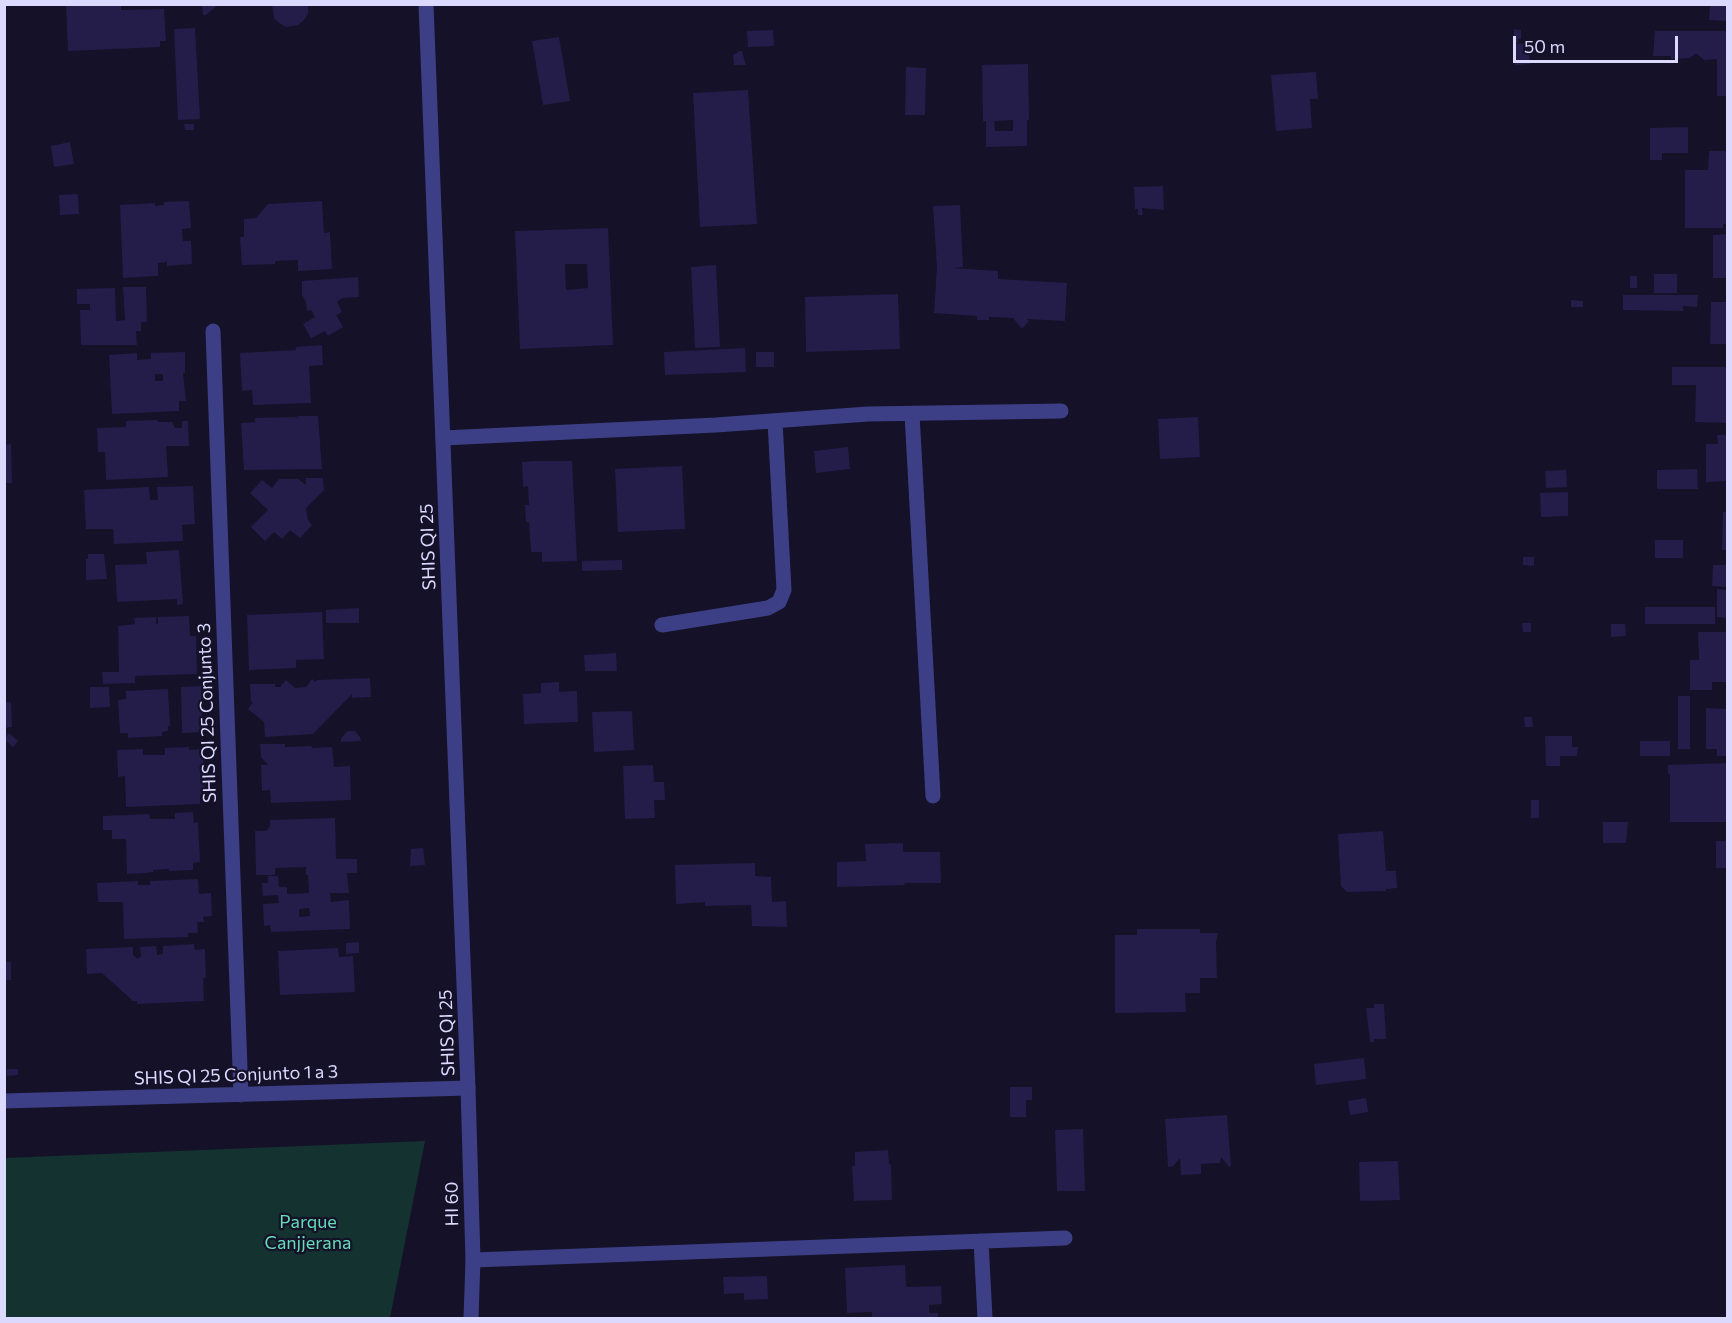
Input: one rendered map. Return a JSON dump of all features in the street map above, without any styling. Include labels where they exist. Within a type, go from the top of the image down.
[{"type":"street","name":"SHIS QI 25","points":[[426,4],[468,1088]]},
{"type":"street","name":"SHIS QI 25 Conjunto 3","points":[[213,331],[241,1095]]},
{"type":"street","points":[[443,438],[868,414],[1060,411]]},
{"type":"street","points":[[912,414],[933,796]]},
{"type":"street","points":[[662,625],[768,608],[779,602],[784,590],[775,421]]},
{"type":"street","name":"SHIS QI 25 Conjunto 1 a 3","points":[[4,1101],[468,1088]]},
{"type":"street","name":"HI 60","points":[[468,1088],[473,1260],[471,1318]]},
{"type":"street","points":[[473,1260],[1065,1238]]},
{"type":"street","points":[[981,1241],[985,1318]]},
{"type":"green space","name":"Parque Canjjerana","points":[[425,1141],[390,1318],[5,1318],[5,1158]]},
{"type":"building","points":[[66,4],[121,4],[121,10],[164,9],[166,41],[160,41],[160,47],[68,51]]},
{"type":"building","points":[[202,4],[219,4],[203,15]]},
{"type":"building","points":[[272,4],[308,4],[308,14],[298,25],[286,27],[274,18]]},
{"type":"building","points":[[1710,4],[1728,4],[1728,21],[1709,20]]},
{"type":"building","points":[[195,28],[200,119],[178,120],[174,29]]},
{"type":"building","points":[[1514,29],[1521,30],[1521,39],[1518,39],[1518,43],[1514,43]]},
{"type":"building","points":[[773,30],[774,46],[748,47],[747,31]]},
{"type":"building","points":[[1655,31],[1728,31],[1728,96],[1717,96],[1717,59],[1704,60],[1696,53],[1690,58],[1671,59],[1671,56],[1653,56]]},
{"type":"building","points":[[559,37],[570,101],[543,105],[532,41]]},
{"type":"building","points":[[1528,43],[1530,64],[1515,65],[1514,44]]},
{"type":"building","points":[[742,51],[746,65],[734,65],[733,54]]},
{"type":"building","points":[[1028,64],[1027,146],[986,147],[982,65]],"holes":[[[1013,120],[1013,131],[995,131],[994,121]]]},
{"type":"building","points":[[906,67],[926,68],[925,115],[905,115]]},
{"type":"building","points":[[1316,72],[1318,99],[1310,99],[1312,128],[1276,131],[1271,75]]},
{"type":"building","points":[[748,90],[757,224],[700,227],[693,93]]},
{"type":"building","points":[[184,124],[194,124],[194,130],[185,130]]},
{"type":"building","points":[[1688,127],[1688,153],[1662,153],[1662,160],[1650,160],[1650,128]]},
{"type":"building","points":[[70,142],[74,164],[54,167],[51,146]]},
{"type":"building","points":[[1709,151],[1728,151],[1728,224],[1723,224],[1723,228],[1685,228],[1685,170],[1708,170]]},
{"type":"building","points":[[1163,186],[1164,210],[1142,208],[1143,215],[1138,215],[1138,209],[1135,209],[1134,187]]},
{"type":"building","points":[[78,194],[79,214],[60,215],[59,195]]},
{"type":"building","points":[[189,201],[191,228],[182,229],[183,241],[191,241],[192,264],[167,266],[167,262],[158,263],[158,276],[123,278],[120,205],[155,203],[155,206],[164,205],[164,202]]},
{"type":"building","points":[[322,201],[324,233],[330,232],[332,269],[298,271],[298,260],[275,261],[275,264],[242,265],[240,237],[244,237],[244,219],[256,218],[268,204]]},
{"type":"building","points":[[960,205],[963,267],[953,268],[998,271],[998,279],[1067,283],[1065,321],[1027,319],[1029,321],[1022,329],[1013,318],[989,317],[989,320],[977,320],[977,316],[934,313],[937,267],[933,206]]},
{"type":"building","points":[[608,228],[613,345],[520,349],[515,231]],"holes":[[[565,264],[587,264],[588,288],[566,290]]]},
{"type":"building","points":[[1728,234],[1728,278],[1713,278],[1713,235]]},
{"type":"building","points":[[716,265],[720,347],[695,348],[691,267]]},
{"type":"building","points":[[1654,274],[1677,274],[1677,293],[1654,293]]},
{"type":"building","points":[[1630,276],[1637,276],[1637,288],[1630,288]]},
{"type":"building","points":[[358,277],[359,297],[342,298],[337,302],[342,312],[336,315],[343,327],[328,336],[325,331],[311,338],[303,324],[315,317],[311,310],[307,311],[302,295],[302,281]]},
{"type":"building","points":[[123,287],[146,287],[147,322],[141,322],[141,331],[136,331],[137,345],[81,345],[80,310],[90,310],[90,304],[77,304],[77,289],[115,288],[116,321],[125,320]]},
{"type":"building","points":[[898,294],[900,349],[806,352],[805,297]]},
{"type":"building","points":[[1623,295],[1698,295],[1697,307],[1683,306],[1683,311],[1623,310]]},
{"type":"building","points":[[1571,300],[1583,301],[1583,307],[1571,307]]},
{"type":"building","points":[[1711,302],[1728,302],[1728,344],[1710,344]]},
{"type":"building","points":[[322,345],[323,365],[309,366],[311,403],[253,405],[252,390],[242,391],[240,353],[296,350],[296,347]]},
{"type":"building","points":[[745,348],[746,372],[665,375],[664,352]]},
{"type":"building","points":[[185,352],[185,373],[183,373],[186,401],[179,401],[179,411],[112,414],[109,355],[137,353],[137,360],[151,359],[151,353]],"holes":[[[155,374],[163,374],[163,381],[155,381]]]},
{"type":"building","points":[[756,352],[774,352],[774,367],[756,367]]},
{"type":"building","points":[[1672,367],[1728,367],[1728,423],[1695,422],[1696,385],[1672,385]]},
{"type":"building","points":[[298,416],[318,416],[322,469],[244,470],[241,423],[255,422],[255,418],[297,417],[298,420]]},
{"type":"building","points":[[1198,417],[1200,457],[1160,459],[1158,419]]},
{"type":"building","points":[[157,420],[158,422],[172,422],[175,428],[182,428],[182,421],[188,421],[189,446],[166,446],[168,477],[106,480],[105,452],[98,452],[97,428],[126,427],[126,421]]},
{"type":"building","points":[[1717,435],[1728,435],[1728,481],[1706,482],[1706,444],[1718,444]]},
{"type":"building","points":[[11,444],[12,483],[4,483],[4,445]]},
{"type":"building","points":[[848,447],[850,469],[816,473],[814,451]]},
{"type":"building","points":[[572,461],[577,561],[542,562],[542,552],[531,552],[529,522],[526,522],[525,505],[529,505],[528,486],[523,487],[522,462]]},
{"type":"building","points":[[682,466],[685,529],[618,532],[615,469]]},
{"type":"building","points":[[1697,469],[1698,489],[1657,489],[1657,470]]},
{"type":"building","points":[[1566,470],[1567,487],[1546,488],[1545,471]]},
{"type":"building","points":[[306,478],[323,478],[324,490],[306,508],[308,520],[312,525],[300,538],[290,530],[282,539],[274,532],[265,541],[251,527],[268,510],[250,493],[262,480],[272,488],[279,479],[298,479],[306,485]]},
{"type":"building","points":[[193,486],[195,524],[182,525],[183,541],[114,544],[113,529],[86,529],[84,490],[149,487],[150,500],[158,500],[157,487]]},
{"type":"building","points":[[1568,492],[1568,516],[1541,517],[1540,493]]},
{"type":"building","points":[[1723,512],[1728,512],[1728,550],[1722,550]]},
{"type":"building","points":[[1655,540],[1683,540],[1683,558],[1655,558]]},
{"type":"building","points":[[179,550],[183,604],[177,605],[177,599],[117,602],[115,565],[147,564],[146,552]]},
{"type":"building","points":[[88,554],[104,554],[107,579],[86,580]]},
{"type":"building","points":[[1523,557],[1534,557],[1534,566],[1523,565]]},
{"type":"building","points":[[622,560],[622,570],[582,571],[582,561]]},
{"type":"building","points":[[1713,565],[1728,565],[1728,587],[1712,586]]},
{"type":"building","points":[[1717,589],[1728,590],[1728,618],[1717,617]]},
{"type":"building","points":[[1645,607],[1715,607],[1715,624],[1645,624]]},
{"type":"building","points":[[359,608],[359,623],[326,623],[326,610]]},
{"type":"building","points":[[322,612],[324,659],[296,660],[296,668],[249,670],[247,615]]},
{"type":"building","points":[[189,616],[190,636],[196,636],[197,674],[135,676],[135,683],[103,684],[102,672],[119,672],[118,626],[135,624],[134,618],[156,617],[156,624],[158,624],[158,617]]},
{"type":"building","points":[[1522,623],[1531,623],[1531,632],[1523,632]]},
{"type":"building","points":[[1611,624],[1625,624],[1626,636],[1611,637]]},
{"type":"building","points":[[1698,632],[1728,632],[1728,682],[1712,682],[1712,690],[1690,690],[1690,660],[1699,660]]},
{"type":"building","points":[[616,653],[617,671],[585,671],[584,655]]},
{"type":"building","points":[[370,678],[371,697],[352,698],[352,694],[313,734],[265,737],[264,722],[248,709],[253,702],[251,702],[250,684],[275,684],[275,687],[280,687],[286,680],[295,688],[306,687],[312,679],[316,682],[317,680]]},
{"type":"building","points":[[559,682],[559,692],[577,691],[578,722],[524,724],[523,694],[541,693],[541,683]]},
{"type":"building","points":[[201,686],[202,732],[182,733],[181,687]]},
{"type":"building","points":[[90,687],[109,687],[110,707],[90,708]]},
{"type":"building","points":[[168,689],[170,726],[168,726],[168,731],[162,732],[162,736],[128,738],[128,733],[120,733],[118,700],[126,699],[126,691]]},
{"type":"building","points":[[1678,696],[1690,696],[1690,749],[1678,749]]},
{"type":"building","points":[[11,702],[12,727],[4,728],[4,703]]},
{"type":"building","points":[[1706,708],[1728,709],[1728,756],[1717,756],[1717,749],[1706,749]]},
{"type":"building","points":[[632,711],[634,750],[594,752],[592,712]]},
{"type":"building","points":[[1524,717],[1532,717],[1533,727],[1525,727]]},
{"type":"building","points":[[348,731],[355,731],[361,741],[341,742],[341,738]]},
{"type":"building","points":[[9,733],[18,741],[13,747],[4,739]]},
{"type":"building","points":[[1545,736],[1572,736],[1572,747],[1578,747],[1577,756],[1560,756],[1560,766],[1546,766]]},
{"type":"building","points":[[1640,741],[1670,741],[1670,756],[1640,756]]},
{"type":"building","points":[[260,744],[285,744],[285,747],[332,747],[334,767],[350,766],[351,800],[271,803],[270,790],[262,791],[261,765],[268,765],[261,757]]},
{"type":"building","points":[[189,747],[189,750],[203,749],[205,795],[200,795],[200,804],[126,807],[125,776],[118,777],[117,750],[143,749],[143,755],[165,755],[165,748]]},
{"type":"building","points":[[1728,763],[1728,822],[1670,822],[1668,765]]},
{"type":"building","points":[[653,765],[654,782],[664,782],[665,800],[654,800],[655,818],[625,819],[623,766]]},
{"type":"building","points":[[1531,800],[1539,800],[1539,818],[1531,818]]},
{"type":"building","points":[[193,812],[194,823],[198,822],[200,862],[193,863],[193,870],[169,871],[169,869],[127,874],[126,839],[112,839],[112,830],[103,830],[103,816],[149,814],[150,819],[175,819],[175,813]]},
{"type":"building","points":[[335,818],[336,859],[357,859],[357,873],[347,873],[349,893],[330,893],[331,902],[349,900],[350,929],[271,932],[270,925],[264,926],[263,904],[279,903],[278,895],[263,896],[262,883],[268,883],[268,876],[278,876],[279,887],[287,887],[287,894],[309,893],[306,867],[275,868],[275,875],[256,875],[255,831],[266,831],[270,826],[270,820]],"holes":[[[309,908],[310,916],[299,917],[299,909]]]},
{"type":"building","points":[[1603,822],[1628,822],[1626,843],[1603,843]]},
{"type":"building","points":[[1383,831],[1386,871],[1396,871],[1397,888],[1386,889],[1386,891],[1347,892],[1341,886],[1338,834]]},
{"type":"building","points":[[1716,841],[1728,841],[1728,868],[1716,868]]},
{"type":"building","points":[[903,843],[903,852],[940,852],[941,883],[837,887],[837,862],[866,861],[865,844]]},
{"type":"building","points":[[423,848],[425,865],[410,866],[411,849]]},
{"type":"building","points":[[755,863],[755,876],[771,877],[772,902],[786,901],[787,927],[752,926],[751,905],[705,906],[705,902],[676,904],[675,865]]},
{"type":"building","points":[[198,879],[199,894],[211,893],[212,916],[203,917],[204,922],[197,922],[198,933],[188,933],[188,937],[124,939],[123,902],[98,902],[97,883],[138,881],[138,885],[150,885],[150,881]]},
{"type":"building","points":[[1137,929],[1200,929],[1200,933],[1218,933],[1217,978],[1200,978],[1200,993],[1185,993],[1186,1012],[1115,1013],[1115,935],[1137,935]]},
{"type":"building","points":[[359,942],[359,953],[346,954],[346,943]]},
{"type":"building","points":[[194,944],[195,950],[205,949],[204,1001],[137,1004],[137,1001],[133,1001],[102,973],[87,974],[86,949],[133,947],[133,955],[138,959],[141,956],[140,947],[156,946],[157,955],[163,954],[163,946]]},
{"type":"building","points":[[338,948],[339,957],[353,956],[355,992],[280,995],[278,951]]},
{"type":"building","points":[[4,962],[11,962],[11,980],[4,980]]},
{"type":"building","points":[[1374,1004],[1384,1004],[1386,1039],[1374,1039],[1374,1042],[1370,1042],[1366,1008],[1374,1008]]},
{"type":"building","points":[[1364,1058],[1366,1079],[1316,1085],[1314,1064]]},
{"type":"building","points":[[7,1069],[18,1069],[18,1075],[7,1076]]},
{"type":"building","points":[[1010,1087],[1032,1087],[1032,1100],[1026,1100],[1026,1117],[1010,1117]]},
{"type":"building","points":[[1366,1098],[1368,1112],[1350,1115],[1348,1101]]},
{"type":"building","points":[[1227,1115],[1231,1166],[1229,1167],[1221,1157],[1220,1163],[1201,1164],[1201,1174],[1181,1175],[1180,1158],[1173,1166],[1168,1167],[1165,1119]]},
{"type":"building","points":[[1083,1129],[1085,1191],[1057,1191],[1055,1130]]},
{"type":"building","points":[[888,1150],[889,1164],[891,1164],[892,1200],[854,1201],[852,1166],[855,1166],[855,1152]]},
{"type":"building","points":[[1398,1161],[1400,1200],[1360,1201],[1359,1162]]},
{"type":"building","points":[[905,1265],[906,1287],[941,1286],[942,1304],[929,1305],[929,1313],[938,1313],[938,1318],[872,1318],[872,1312],[847,1313],[845,1268]]},
{"type":"building","points":[[767,1276],[768,1299],[744,1300],[744,1293],[724,1294],[723,1277]]}]
